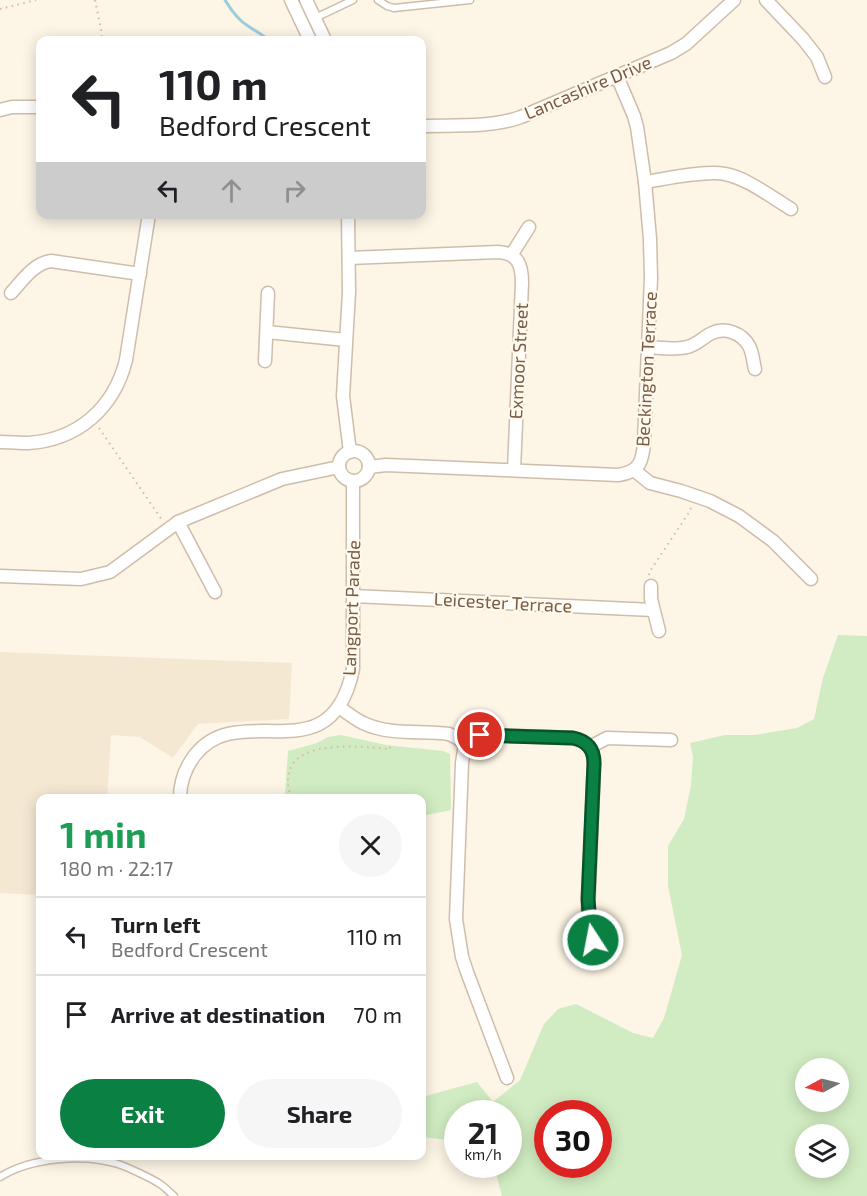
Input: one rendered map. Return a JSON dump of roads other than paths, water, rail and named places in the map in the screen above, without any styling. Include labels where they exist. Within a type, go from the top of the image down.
[{"type":"street","points":[[291,0],[308,36]]},
{"type":"street","points":[[306,0],[323,36]]},
{"type":"street","name":"Lancashire Drive","points":[[426,126],[492,124],[510,121],[671,53],[686,44],[734,0]]},
{"type":"street","points":[[766,0],[817,57],[825,77]]},
{"type":"street","name":"Beckington Terrace","points":[[369,466],[618,475],[627,474],[639,466],[643,456],[652,259],[637,127],[617,76]]},
{"type":"street","points":[[0,110],[12,107],[36,107]]},
{"type":"street","points":[[645,182],[714,172],[726,174],[742,180],[791,209]]},
{"type":"street","points":[[0,442],[28,443],[52,439],[73,431],[92,419],[107,402],[123,373],[148,219]]},
{"type":"street","points":[[348,219],[349,258],[343,396],[350,452]]},
{"type":"street","points":[[349,258],[498,252],[512,254],[528,227]]},
{"type":"street","name":"Exmoor Street","points":[[512,254],[522,272],[514,470]]},
{"type":"street","points":[[11,293],[41,264],[51,261],[140,274]]},
{"type":"street","points":[[265,361],[268,293]]},
{"type":"street","points":[[267,332],[346,340]]},
{"type":"street","points":[[648,347],[665,349],[686,347],[698,343],[715,332],[732,332],[748,345],[755,369]]},
{"type":"street","points":[[350,452],[362,453],[366,457],[369,466],[365,477],[360,480],[347,480],[343,477],[339,467],[341,458],[350,452]]},
{"type":"street","points":[[0,576],[81,579],[110,572],[173,525],[282,479],[339,467]]},
{"type":"street","points":[[634,470],[650,483],[710,501],[732,512],[773,541],[811,579]]},
{"type":"street","name":"Langport Parade","points":[[180,794],[182,780],[190,762],[210,742],[230,733],[307,730],[324,721],[339,707],[349,686],[353,669],[353,481]]},
{"type":"street","points":[[173,525],[215,592]]},
{"type":"street","points":[[651,586],[653,610],[659,631]]},
{"type":"street","name":"Leicester Terrace","points":[[353,596],[653,610]]},
{"type":"street","points":[[339,707],[361,723],[379,729],[391,732],[449,735],[465,744]]},
{"type":"street","points":[[507,1078],[462,957],[456,919],[462,763],[465,744],[474,736],[573,738],[582,741],[593,752],[588,912],[593,940],[606,959]]},
{"type":"street","points":[[590,747],[607,738],[671,740]]},
{"type":"lane","points":[[302,24],[353,0]]},
{"type":"lane","points":[[378,0],[394,8],[470,0]]},
{"type":"lane","points":[[0,1177],[43,1161],[56,1160]]},
{"type":"lane","points":[[93,1160],[118,1164],[161,1184],[174,1196]]},
{"type":"waterway","points":[[225,0],[241,21],[263,36]]}]
